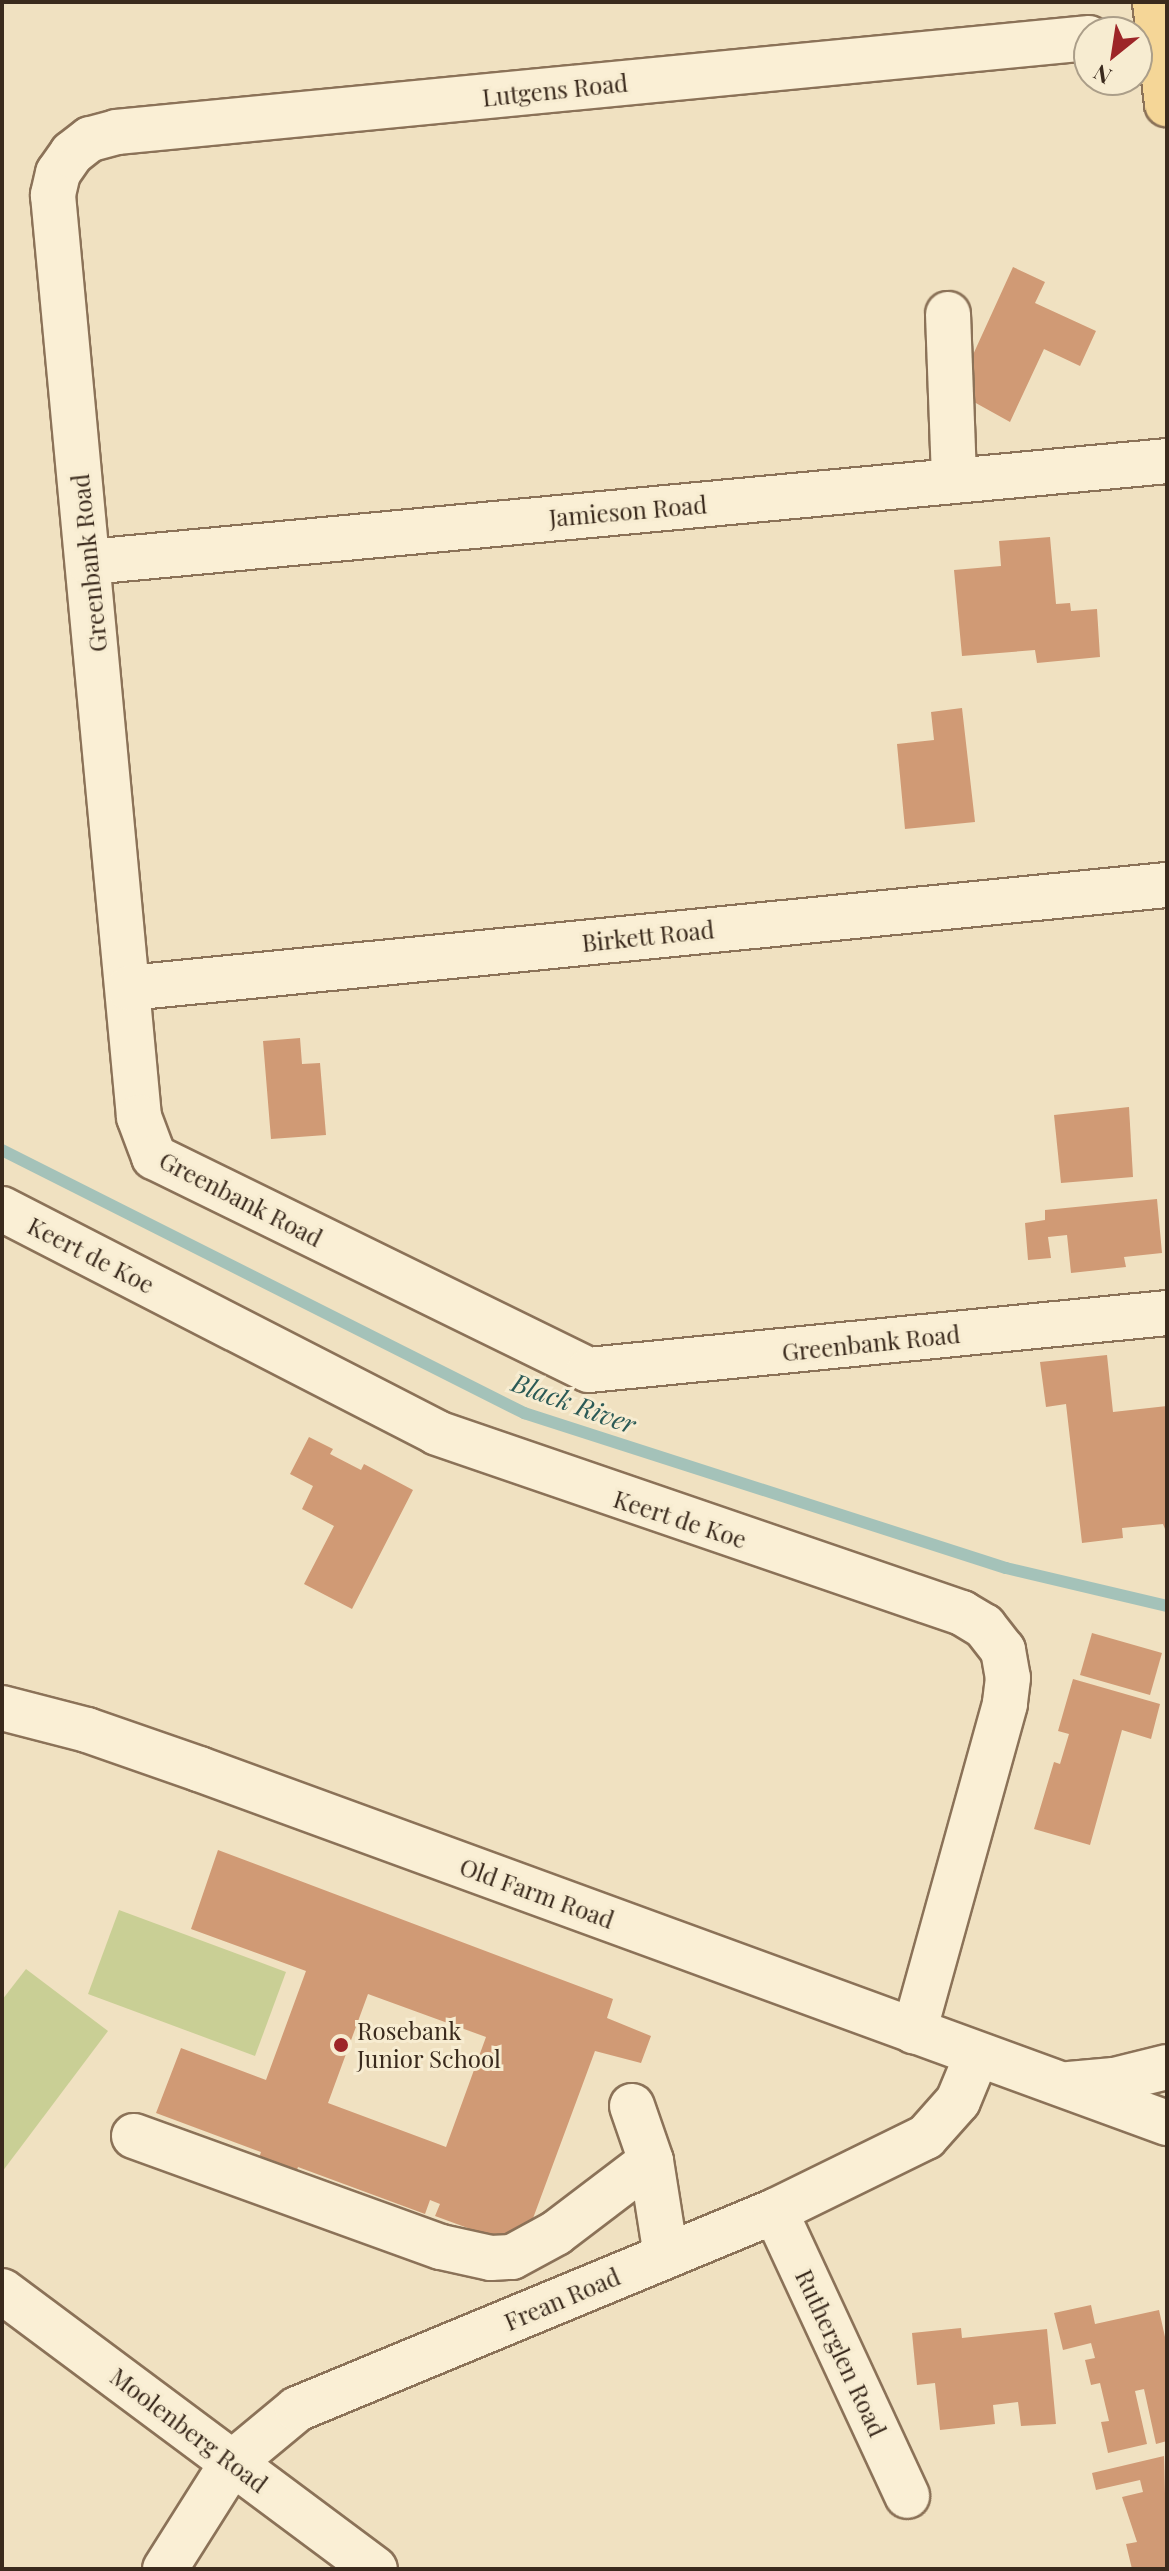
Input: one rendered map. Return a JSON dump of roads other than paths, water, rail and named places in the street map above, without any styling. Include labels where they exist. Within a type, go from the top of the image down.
[{"type":"main road","points":[[1153,36],[1167,104]]},
{"type":"street","name":"Lutgens Road","points":[[53,195],[58,173],[72,153],[90,139],[117,132],[1073,40]]},
{"type":"street","name":"Greenbank Road","points":[[53,195],[139,1117],[154,1157],[567,1364],[589,1370],[1167,1313]]},
{"type":"street","points":[[948,314],[954,481]]},
{"type":"street","name":"Jamieson Road","points":[[89,562],[1167,461]]},
{"type":"street","name":"Birkett Road","points":[[129,988],[1167,885]]},
{"type":"street","name":"Keert de Koe","points":[[2,1209],[437,1433],[962,1613],[984,1626],[1003,1650],[1008,1678],[1005,1704],[914,2032]]},
{"type":"street","name":"Old Farm Road","points":[[2,1708],[87,1730],[199,1769],[977,2055],[1069,2084],[1132,2114],[1167,2123]]},
{"type":"street","name":"Frean Road","points":[[165,2569],[232,2463],[297,2409],[775,2211],[926,2137],[958,2101],[977,2055]]},
{"type":"street","name":"Old Farm Road","points":[[1069,2084],[1114,2080],[1167,2067]]},
{"type":"street","points":[[632,2106],[651,2161],[666,2256]]},
{"type":"street","points":[[134,2136],[441,2247],[491,2258],[512,2257],[556,2233],[651,2161]]},
{"type":"street","name":"Rutherglen Road","points":[[775,2211],[907,2496]]},
{"type":"street","name":"Moolenberg Road","points":[[2,2291],[375,2569]]},
{"type":"waterway","name":"Black River","points":[[2,1150],[524,1413],[1006,1568],[1167,1606]]},
{"type":"place","name":"Rosebank Junior School","points":[[341,2045]]}]
